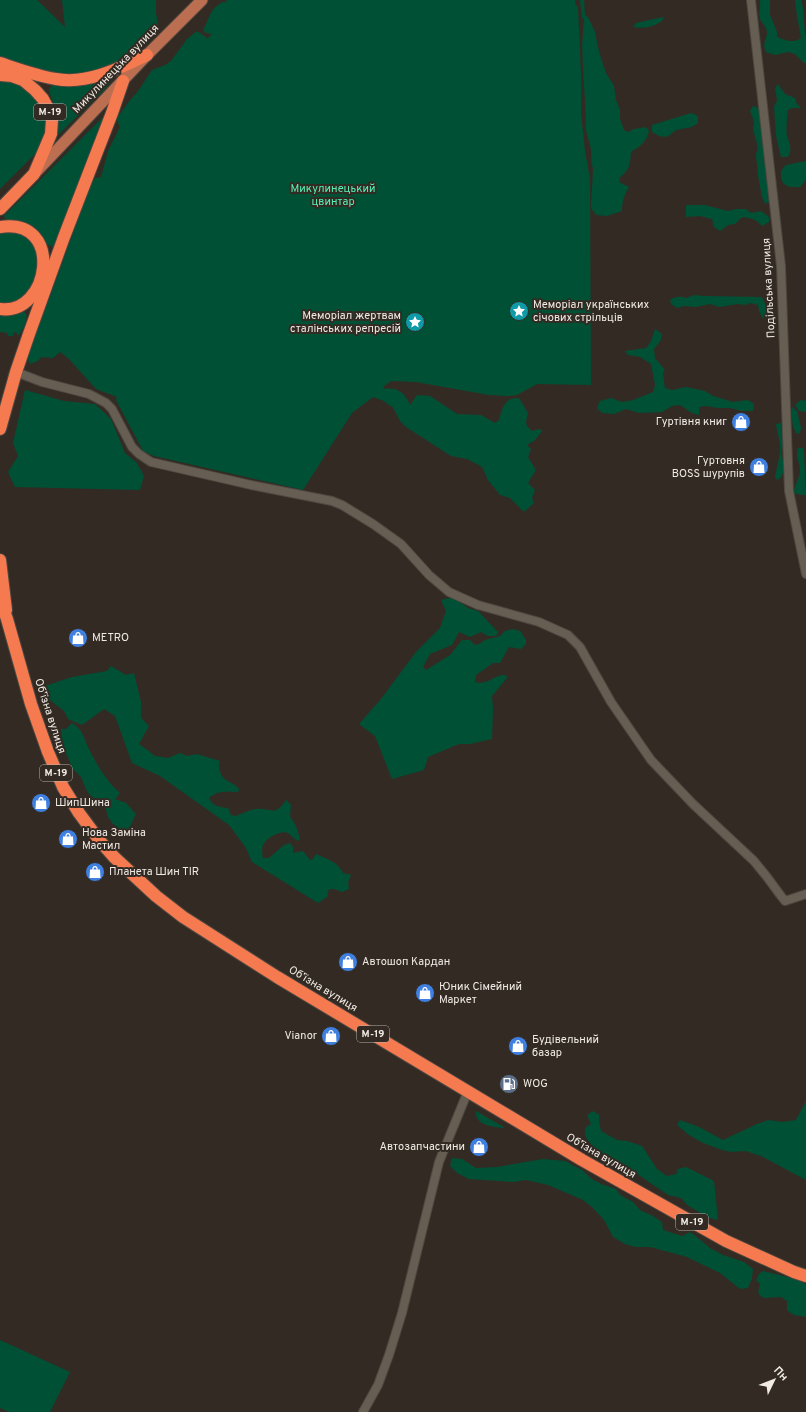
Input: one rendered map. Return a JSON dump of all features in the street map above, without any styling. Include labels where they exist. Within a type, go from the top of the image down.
[{"type":"highway","points":[[0,63],[57,79],[71,80],[87,78],[110,71],[147,55]]},
{"type":"highway","name":"М-19","points":[[0,75],[12,76],[23,80],[43,99],[52,116],[51,134],[34,174]]},
{"type":"highway","points":[[0,429],[16,372],[64,237],[123,81]]},
{"type":"highway","name":"Микулинецька вулиця","points":[[0,209],[34,174]]},
{"type":"highway","points":[[0,227],[13,226],[24,229],[32,234],[40,244],[44,256],[40,281],[30,298],[18,307],[0,309]]},
{"type":"highway","name":"М-19","points":[[0,560],[7,619]]},
{"type":"highway","name":"М-19","points":[[0,600],[7,619]]},
{"type":"highway","name":"Обʼїзна вулиця","points":[[7,619],[31,704],[63,787],[79,813],[99,840],[137,880],[183,917],[299,990],[582,1160],[726,1241],[806,1276]]},
{"type":"main road","name":"Микулинецька вулиця","points":[[34,174],[147,55],[202,0]]},
{"type":"street","name":"Подільська вулиця","points":[[751,0],[781,266],[789,491],[806,574]]},
{"type":"street","points":[[16,372],[42,382],[89,394],[106,403],[112,409],[132,447],[151,462],[251,485],[332,501],[342,505],[373,524],[401,544],[429,575],[449,592],[478,605],[539,622],[568,635],[580,647],[611,702],[651,760],[693,804],[754,861],[785,901],[806,894]]},
{"type":"street","points":[[363,1412],[378,1385],[389,1355],[402,1313],[439,1162],[468,1091]]},
{"type":"green space","points":[[0,0],[37,0],[65,27],[62,0],[156,0],[158,25],[124,61],[82,75],[65,76],[33,69],[0,58]]},
{"type":"green space","name":"Микулинецький цвинтар","points":[[227,0],[575,0],[575,4],[578,7],[581,113],[590,179],[591,385],[537,384],[517,395],[509,396],[489,395],[416,382],[391,381],[383,387],[385,389],[397,390],[403,394],[410,405],[417,395],[430,396],[457,414],[481,415],[495,423],[499,420],[504,404],[510,399],[519,398],[528,413],[526,421],[528,427],[532,431],[540,429],[542,431],[535,440],[527,445],[531,449],[528,457],[536,470],[528,483],[535,490],[532,498],[534,503],[524,512],[510,498],[500,495],[488,480],[482,467],[467,459],[451,456],[406,427],[400,421],[392,406],[373,397],[352,413],[303,490],[154,456],[143,451],[116,400],[117,397],[96,389],[69,359],[60,352],[53,358],[41,357],[38,361],[30,364],[27,357],[32,339],[51,294],[89,189],[95,178],[101,177],[108,151],[120,127],[117,120],[119,115],[152,70],[171,61],[187,39],[197,31],[207,39],[212,34],[206,33],[203,30],[210,14],[218,5]]},
{"type":"green space","points":[[580,0],[584,0],[585,15],[588,17],[595,32],[599,52],[606,73],[614,86],[616,100],[620,110],[620,119],[624,130],[628,132],[634,129],[646,127],[649,131],[648,135],[640,146],[631,152],[629,166],[626,172],[620,177],[619,182],[629,187],[622,205],[622,211],[607,216],[596,215],[591,208],[593,169],[591,149],[586,127],[582,45],[584,19],[582,18]]},
{"type":"green space","points":[[760,0],[770,0],[770,15],[777,32],[777,37],[795,41],[801,38],[795,0],[801,0],[806,36],[806,63],[804,63],[795,54],[788,52],[775,55],[766,52],[764,44],[767,31],[759,17]]},
{"type":"green space","points":[[664,18],[661,21],[654,25],[641,28],[633,27],[636,23]]},
{"type":"green space","points":[[113,76],[113,79],[106,88],[55,138],[57,114],[49,89],[54,83]]},
{"type":"green space","points":[[0,79],[23,85],[41,103],[48,125],[42,147],[0,189]]},
{"type":"green space","points":[[778,84],[785,94],[795,98],[797,104],[801,108],[792,108],[788,110],[787,134],[790,149],[788,157],[781,157],[776,136],[774,107],[777,100],[775,88]]},
{"type":"green space","points":[[753,106],[760,108],[772,193],[769,202],[765,204],[762,197],[758,176],[756,155],[758,147],[753,130],[754,122],[750,111]]},
{"type":"green space","points":[[691,113],[698,116],[698,123],[692,127],[676,130],[667,137],[659,136],[652,132],[652,125]]},
{"type":"green space","points":[[105,115],[55,248],[46,244],[33,228],[28,225],[6,221],[4,216]]},
{"type":"green space","points":[[806,161],[806,180],[800,187],[785,185],[782,180],[781,171],[786,165]]},
{"type":"green space","points":[[686,205],[704,205],[728,211],[746,209],[751,213],[761,211],[769,217],[769,222],[762,226],[753,219],[742,217],[735,224],[728,225],[720,231],[714,227],[712,219],[700,216],[686,217]]},
{"type":"green space","points":[[13,230],[34,243],[38,266],[31,288],[27,295],[14,303],[0,303],[0,233]]},
{"type":"green space","points":[[694,295],[761,297],[769,314],[763,319],[758,305],[751,303],[745,305],[738,304],[719,307],[710,304],[696,307],[684,306],[677,308],[671,304],[670,300],[674,298],[686,298]]},
{"type":"green space","points":[[21,311],[26,313],[26,319],[25,325],[19,335],[14,332],[13,336],[8,336],[7,333],[0,332],[0,313]]},
{"type":"green space","points":[[655,329],[662,334],[661,340],[654,349],[655,358],[665,370],[663,373],[665,388],[672,390],[686,387],[696,389],[733,402],[748,400],[754,404],[753,411],[706,406],[699,407],[699,415],[692,413],[680,405],[672,406],[662,412],[639,413],[626,409],[614,414],[602,413],[597,408],[600,401],[611,398],[622,402],[633,400],[653,392],[655,385],[651,364],[640,357],[628,355],[625,351],[646,348],[651,341]]},
{"type":"green space","points":[[25,390],[64,401],[95,404],[111,419],[125,453],[137,463],[144,476],[140,490],[15,487],[8,472],[18,456],[13,443]]},
{"type":"green space","points":[[801,400],[806,401],[806,412],[799,411],[795,405]]},
{"type":"green space","points":[[792,407],[797,411],[801,428],[800,433],[797,434],[793,427]]},
{"type":"green space","points":[[781,423],[783,442],[781,451],[783,474],[778,480],[775,478],[780,448],[776,424]]},
{"type":"green space","points":[[798,448],[803,448],[804,452],[806,495],[794,493],[800,473],[797,457]]},
{"type":"green space","points":[[453,597],[468,608],[478,611],[498,632],[496,636],[488,636],[481,632],[470,637],[459,632],[452,645],[430,654],[423,667],[426,670],[450,655],[462,640],[470,640],[475,645],[485,640],[500,636],[505,631],[513,629],[520,631],[526,640],[526,644],[521,649],[509,647],[500,663],[493,663],[476,675],[475,682],[479,683],[502,675],[506,675],[507,678],[492,696],[492,739],[470,744],[459,744],[428,757],[424,770],[392,779],[375,736],[359,724],[381,699],[416,652],[440,628],[446,611],[441,600]]},
{"type":"green space","points":[[111,666],[126,675],[134,673],[141,702],[141,718],[149,726],[139,744],[155,756],[168,758],[180,753],[187,756],[197,754],[220,761],[219,767],[221,775],[239,789],[238,792],[219,793],[212,795],[209,798],[215,805],[228,808],[231,815],[235,816],[256,809],[275,810],[278,809],[286,800],[291,805],[290,816],[296,826],[300,839],[298,841],[285,832],[275,834],[267,840],[263,846],[263,858],[269,858],[284,845],[290,843],[293,847],[293,853],[303,851],[310,860],[313,859],[316,854],[335,863],[343,873],[351,875],[348,882],[349,889],[342,892],[329,889],[327,897],[318,903],[252,862],[246,848],[229,825],[160,776],[132,763],[115,716],[104,709],[82,725],[68,719],[64,711],[50,700],[45,686],[72,677],[107,671]]},
{"type":"green space","points":[[72,723],[81,732],[102,772],[120,793],[115,799],[126,803],[136,814],[125,837],[120,834],[118,827],[113,824],[108,817],[106,809],[89,794],[81,777],[73,769],[62,744],[61,729],[66,729]]},
{"type":"green space","points":[[806,1101],[806,1180],[761,1156],[745,1151],[731,1152],[722,1150],[703,1143],[689,1135],[677,1125],[680,1120],[699,1127],[723,1140],[768,1120],[782,1122],[796,1120]]},
{"type":"green space","points":[[476,1111],[504,1127],[494,1127],[481,1122],[476,1116]]},
{"type":"green space","points":[[593,1111],[599,1115],[601,1131],[617,1140],[627,1141],[642,1146],[657,1169],[667,1176],[676,1174],[678,1169],[686,1167],[714,1181],[718,1220],[704,1215],[687,1205],[681,1198],[668,1195],[624,1165],[603,1154],[592,1145],[586,1137],[585,1128],[591,1124],[587,1115]]},
{"type":"green space","points":[[452,1158],[462,1159],[476,1168],[497,1167],[543,1159],[565,1161],[582,1170],[592,1179],[601,1184],[616,1189],[620,1195],[633,1202],[640,1210],[662,1222],[663,1230],[682,1236],[690,1232],[710,1248],[723,1255],[744,1262],[753,1269],[752,1278],[748,1288],[740,1289],[720,1273],[687,1257],[650,1247],[635,1247],[625,1244],[613,1237],[604,1220],[583,1200],[548,1185],[526,1180],[513,1182],[469,1179],[457,1173],[450,1166]]},
{"type":"green space","points":[[763,1271],[791,1278],[806,1284],[806,1317],[794,1315],[787,1310],[787,1301],[781,1297],[763,1298],[758,1293],[760,1284],[756,1280],[759,1274]]},
{"type":"green space","points":[[0,1340],[70,1372],[50,1412],[9,1412],[0,1408]]},
{"type":"place","name":"Меморіал українських січових стрільців","points":[[519,311]]},
{"type":"place","name":"Меморіал жертвам сталінських репресій","points":[[415,322]]},
{"type":"place","name":"Гуртівня книг","points":[[741,422]]},
{"type":"place","name":"Гуртовня BOSS шурупів","points":[[759,467]]},
{"type":"place","name":"METRO","points":[[78,638]]},
{"type":"place","name":"ШипШина","points":[[41,803]]},
{"type":"place","name":"Нова Заміна Мастил","points":[[68,839]]},
{"type":"place","name":"Планета Шин TIR","points":[[95,872]]},
{"type":"place","name":"Автошоп Кардан","points":[[348,962]]},
{"type":"place","name":"Юник Сімейний Маркет","points":[[425,993]]},
{"type":"place","name":"Vianor","points":[[331,1036]]},
{"type":"place","name":"Будівельний базар","points":[[518,1046]]},
{"type":"place","name":"WOG","points":[[509,1084]]},
{"type":"place","name":"Автозапчастини","points":[[479,1147]]}]
